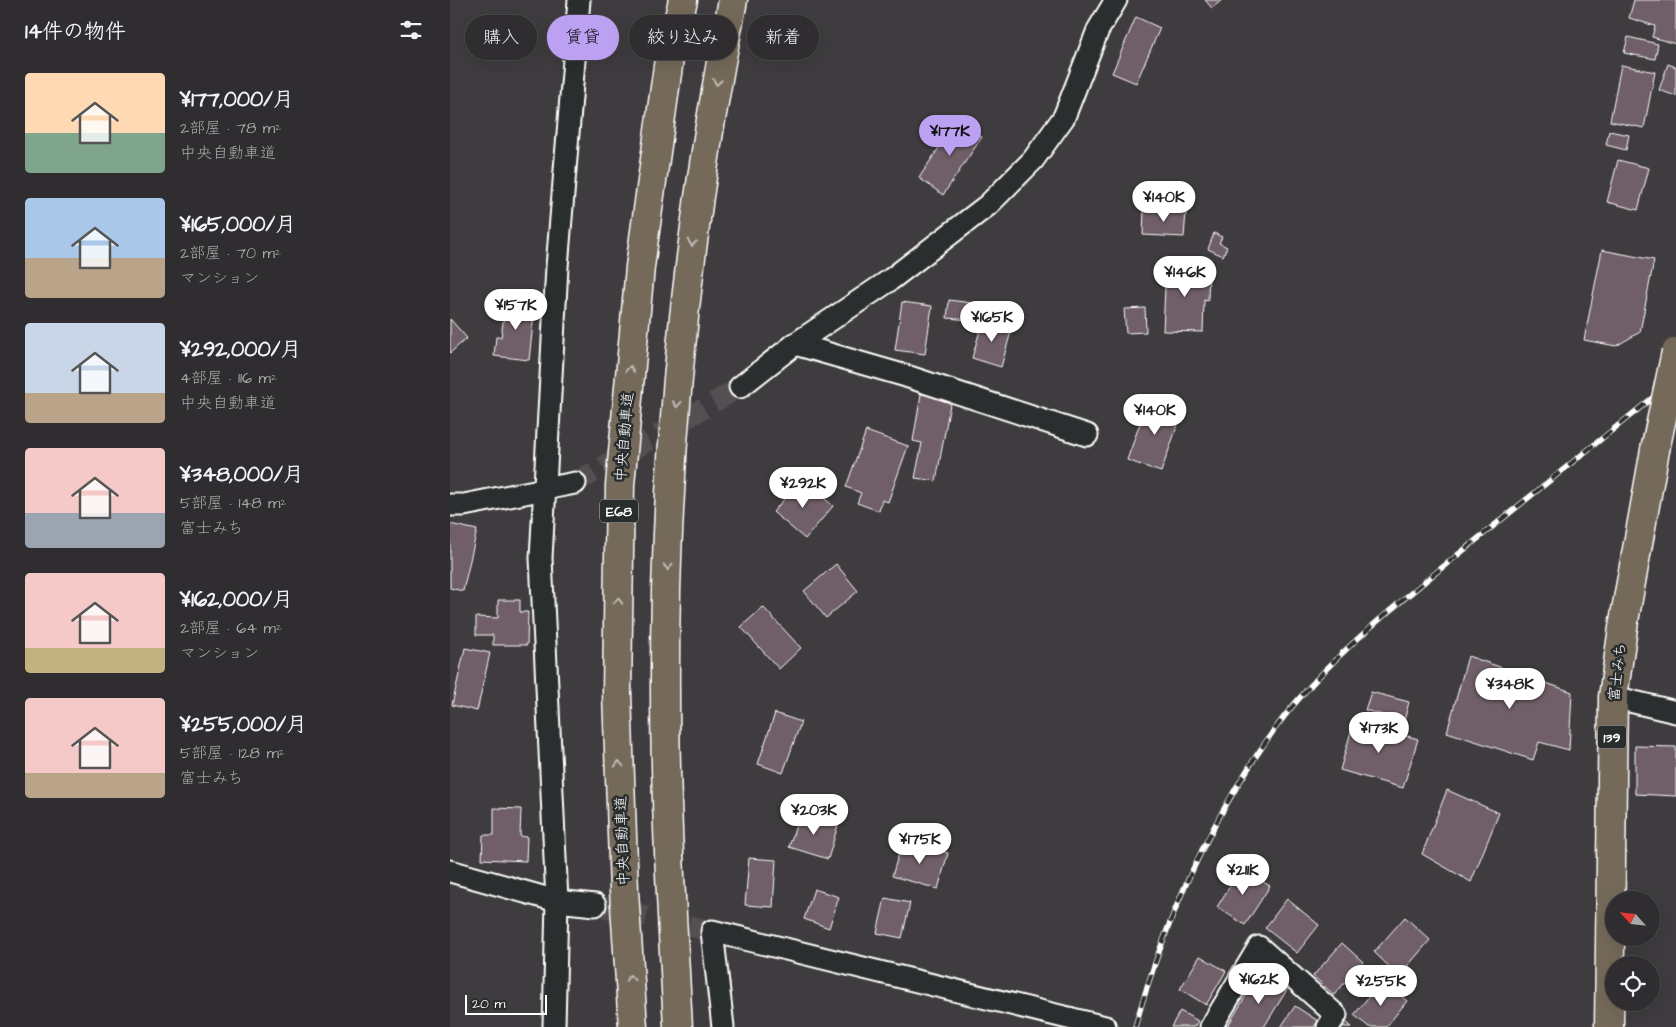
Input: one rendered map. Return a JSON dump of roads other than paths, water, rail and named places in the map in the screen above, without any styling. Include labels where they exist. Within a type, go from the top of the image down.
[{"type":"highway","name":"中央自動車道","points":[[633,1027],[624,891],[616,693],[620,485],[640,267],[669,59],[683,0]]},
{"type":"highway","points":[[678,1027],[670,890],[665,690],[670,485],[688,270],[718,74],[733,0]]},
{"type":"highway","name":"富士みち","points":[[1609,1027],[1613,697],[1624,621],[1655,450],[1676,352]]},
{"type":"street","points":[[554,1027],[557,901],[541,558],[557,267],[579,0]]},
{"type":"street","points":[[740,387],[795,344],[890,280],[988,206],[1033,160],[1064,117],[1098,30],[1116,0]]},
{"type":"street","points":[[795,344],[906,376],[1086,434]]},
{"type":"street","points":[[450,504],[464,505],[575,483]]},
{"type":"street","points":[[1613,697],[1676,712]]},
{"type":"street","points":[[450,871],[557,901],[595,905]]},
{"type":"street","points":[[723,1027],[712,931],[1105,1027]]},
{"type":"street","points":[[1211,1027],[1259,947],[1336,1015],[1328,1027]]},
{"type":"tunnel","points":[[575,483],[740,387]]},
{"type":"tunnel","points":[[595,905],[712,931]]},
{"type":"railway","points":[[1135,1027],[1173,914],[1205,843],[1244,774],[1288,712],[1335,660],[1388,612],[1676,379]]}]
